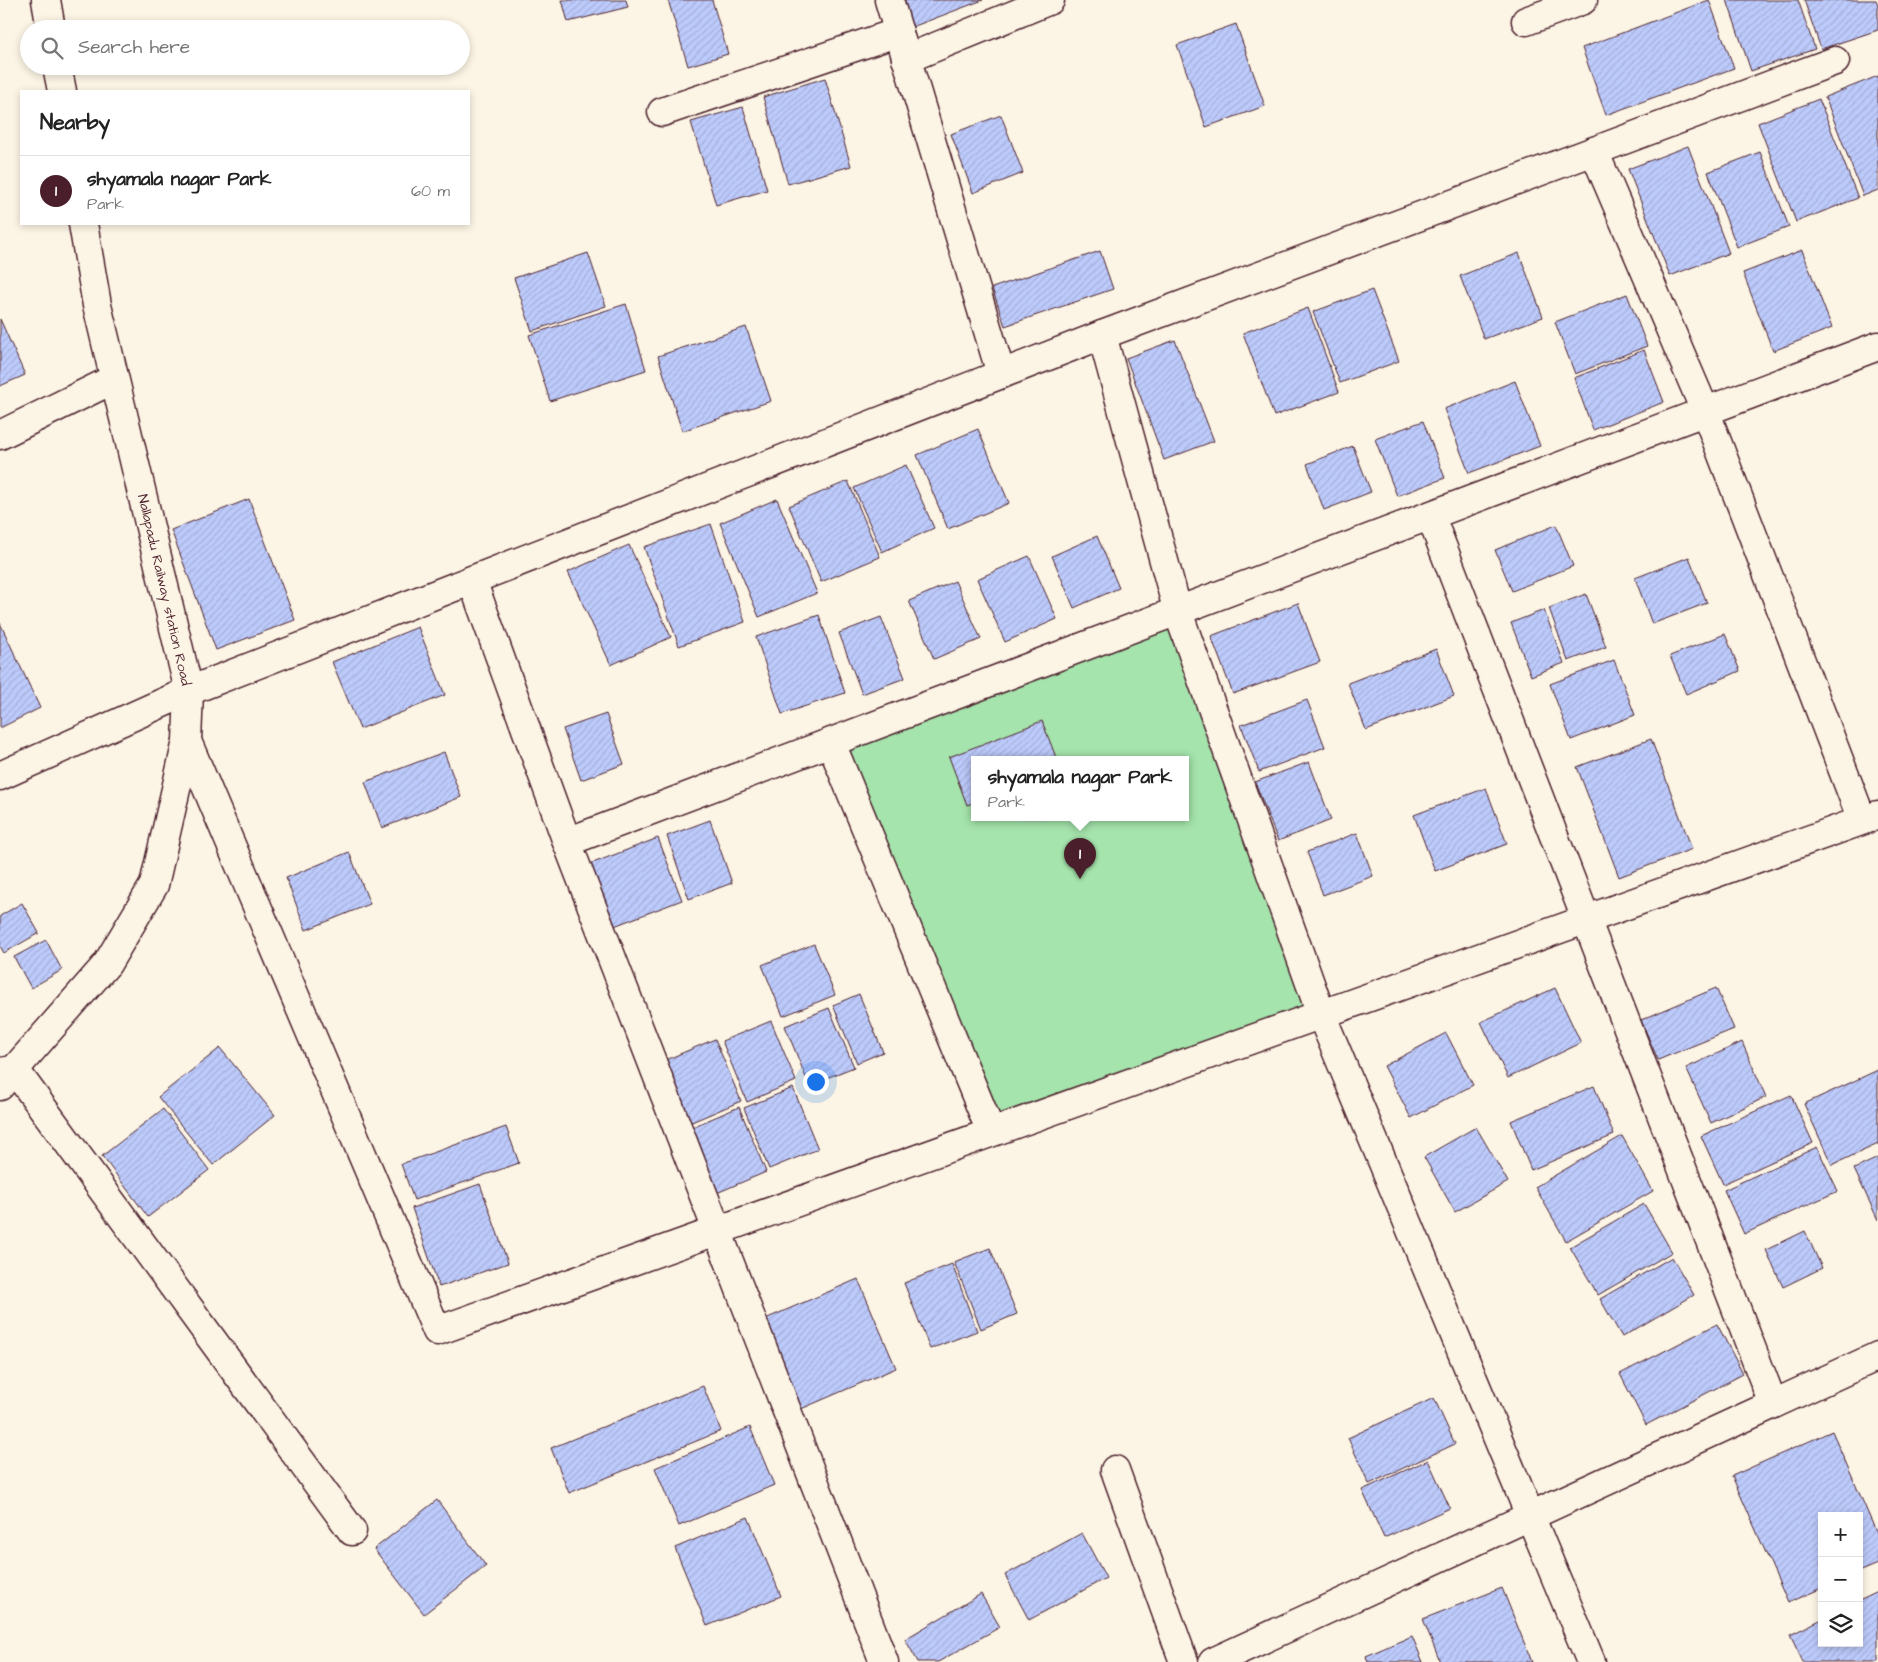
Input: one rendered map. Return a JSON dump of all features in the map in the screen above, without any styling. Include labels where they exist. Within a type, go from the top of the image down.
[{"type":"street","points":[[46,0],[49,20]]},
{"type":"street","points":[[889,0],[1001,374]]},
{"type":"street","points":[[906,59],[1050,0]]},
{"type":"street","points":[[1526,21],[1583,0]]},
{"type":"street","points":[[662,112],[898,32]]},
{"type":"street","points":[[0,776],[189,691],[472,580],[1102,335],[1835,61]]},
{"type":"street","points":[[59,75],[62,90]]},
{"type":"street","points":[[187,741],[437,1331],[1870,817],[1706,412],[1594,151]]},
{"type":"street","name":"Nallapadu Railway station Road","points":[[5,1076],[107,964],[154,884],[187,741],[189,691],[97,305],[84,225]]},
{"type":"street","points":[[1102,335],[1178,612],[1321,1014],[1591,1662]]},
{"type":"street","points":[[567,842],[1878,346]]},
{"type":"street","points":[[0,435],[114,379]]},
{"type":"street","points":[[1431,516],[1773,1404]]},
{"type":"street","points":[[472,580],[567,842],[884,1662]]},
{"type":"street","points":[[831,743],[991,1132]]},
{"type":"street","points":[[5,1076],[352,1530]]},
{"type":"street","points":[[1213,1662],[1878,1356]]},
{"type":"street","points":[[1115,1470],[1184,1662]]},
{"type":"green space","points":[[1178,612],[1321,1014],[991,1132],[831,743]]},
{"type":"building","points":[[562,0],[626,0],[628,7],[568,22]]},
{"type":"building","points":[[668,0],[712,0],[728,54],[688,66]]},
{"type":"building","points":[[902,0],[983,0],[912,27]]},
{"type":"building","points":[[1709,0],[1734,68],[1606,115],[1582,48]]},
{"type":"building","points":[[1727,0],[1798,0],[1815,49],[1751,71]]},
{"type":"building","points":[[1804,0],[1876,0],[1878,5],[1878,30],[1821,49]]},
{"type":"building","points":[[1236,24],[1265,106],[1206,127],[1177,45]]},
{"type":"building","points":[[1878,76],[1878,190],[1863,196],[1825,97]]},
{"type":"building","points":[[825,78],[851,166],[788,184],[763,97]]},
{"type":"building","points":[[1819,99],[1858,198],[1796,222],[1758,123]]},
{"type":"building","points":[[743,107],[767,190],[716,205],[691,122]]},
{"type":"building","points":[[1001,115],[1023,173],[973,193],[951,134]]},
{"type":"building","points":[[1688,146],[1729,253],[1670,276],[1628,169]]},
{"type":"building","points":[[1760,152],[1789,227],[1737,247],[1708,172]]},
{"type":"building","points":[[1802,250],[1832,328],[1773,351],[1743,273]]},
{"type":"building","points":[[1100,251],[1113,289],[1005,326],[992,288]]},
{"type":"building","points":[[588,253],[606,306],[532,331],[514,278]]},
{"type":"building","points":[[1519,253],[1543,317],[1484,339],[1460,276]]},
{"type":"building","points":[[1372,290],[1399,361],[1340,383],[1313,312]]},
{"type":"building","points":[[1627,294],[1647,346],[1575,374],[1555,322]]},
{"type":"building","points":[[626,304],[646,370],[550,401],[529,335]]},
{"type":"building","points":[[1308,308],[1339,392],[1274,416],[1243,333]]},
{"type":"building","points":[[0,319],[25,375],[0,386]]},
{"type":"building","points":[[746,327],[771,401],[682,431],[658,356]]},
{"type":"building","points":[[1175,340],[1214,441],[1164,460],[1126,358]]},
{"type":"building","points":[[1644,350],[1664,402],[1593,430],[1574,378]]},
{"type":"building","points":[[1515,381],[1540,446],[1469,473],[1444,409]]},
{"type":"building","points":[[1423,421],[1445,478],[1397,496],[1375,439]]},
{"type":"building","points":[[978,429],[1009,503],[948,529],[917,455]]},
{"type":"building","points":[[1353,446],[1371,492],[1324,510],[1307,464]]},
{"type":"building","points":[[906,465],[934,528],[882,552],[854,488]]},
{"type":"building","points":[[848,481],[880,557],[821,582],[789,506]]},
{"type":"building","points":[[249,499],[295,620],[216,650],[171,530]]},
{"type":"building","points":[[777,499],[817,593],[759,617],[720,523]]},
{"type":"building","points":[[711,524],[745,622],[679,646],[644,547]]},
{"type":"building","points":[[1556,525],[1573,566],[1512,591],[1495,550]]},
{"type":"building","points":[[1097,536],[1119,588],[1074,608],[1052,556]]},
{"type":"building","points":[[629,545],[671,637],[611,665],[568,572]]},
{"type":"building","points":[[1029,556],[1057,619],[1005,642],[977,579]]},
{"type":"building","points":[[1689,557],[1707,603],[1652,624],[1635,578]]},
{"type":"building","points":[[955,581],[981,639],[934,659],[909,601]]},
{"type":"building","points":[[1586,594],[1606,647],[1568,661],[1549,608]]},
{"type":"building","points":[[1298,603],[1320,662],[1233,694],[1211,636]]},
{"type":"building","points":[[1544,610],[1564,663],[1531,676],[1511,623]]},
{"type":"building","points":[[819,615],[845,693],[782,714],[756,637]]},
{"type":"building","points":[[881,617],[905,678],[862,694],[839,633]]},
{"type":"building","points":[[0,623],[40,708],[0,728]]},
{"type":"building","points":[[418,627],[445,695],[360,729],[332,662]]},
{"type":"building","points":[[1725,634],[1740,671],[1686,694],[1670,656]]},
{"type":"building","points":[[1436,649],[1454,696],[1366,730],[1348,683]]},
{"type":"building","points":[[1614,660],[1635,715],[1571,740],[1550,684]]},
{"type":"building","points":[[1307,700],[1325,747],[1259,772],[1241,725]]},
{"type":"building","points":[[606,714],[624,764],[581,780],[563,729]]},
{"type":"building","points":[[1042,721],[1055,756],[971,756],[971,804],[967,805],[949,757]]},
{"type":"building","points":[[1651,739],[1692,849],[1619,877],[1577,767]]},
{"type":"building","points":[[444,752],[461,797],[382,828],[365,782]]},
{"type":"building","points":[[1309,762],[1331,820],[1278,841],[1255,782]]},
{"type":"building","points":[[1486,788],[1507,844],[1435,871],[1414,815]]},
{"type":"building","points":[[710,820],[732,883],[689,899],[667,836]]},
{"type":"building","points":[[1357,833],[1373,876],[1323,895],[1307,852]]},
{"type":"building","points":[[658,838],[682,900],[609,928],[585,866]]},
{"type":"building","points":[[349,852],[370,904],[306,930],[286,878]]},
{"type":"building","points":[[22,903],[39,933],[4,953],[0,946],[0,916]]},
{"type":"building","points":[[46,940],[62,970],[31,988],[14,957]]},
{"type":"building","points":[[814,944],[835,995],[783,1016],[762,965]]},
{"type":"building","points":[[1555,988],[1581,1043],[1508,1078],[1481,1022]]},
{"type":"building","points":[[1716,988],[1734,1029],[1658,1060],[1641,1020]]},
{"type":"building","points":[[859,994],[883,1052],[857,1063],[833,1005]]},
{"type":"building","points":[[829,1008],[854,1067],[809,1085],[785,1026]]},
{"type":"building","points":[[771,1021],[796,1081],[747,1102],[722,1041]]},
{"type":"building","points":[[1446,1033],[1473,1085],[1411,1118],[1384,1066]]},
{"type":"building","points":[[715,1039],[741,1101],[687,1124],[661,1062]]},
{"type":"building","points":[[1742,1042],[1766,1097],[1711,1123],[1686,1068]]},
{"type":"building","points":[[220,1048],[275,1115],[213,1165],[158,1097]]},
{"type":"building","points":[[1878,1070],[1878,1144],[1832,1165],[1804,1104]]},
{"type":"building","points":[[1594,1086],[1614,1135],[1531,1170],[1511,1121]]},
{"type":"building","points":[[793,1088],[818,1149],[769,1169],[744,1108]]},
{"type":"building","points":[[1791,1095],[1813,1143],[1723,1184],[1701,1136]]},
{"type":"building","points":[[739,1107],[766,1172],[712,1195],[685,1130]]},
{"type":"building","points":[[163,1109],[209,1170],[148,1217],[102,1156]]},
{"type":"building","points":[[506,1127],[519,1163],[414,1200],[401,1164]]},
{"type":"building","points":[[1476,1127],[1508,1182],[1455,1212],[1424,1157]]},
{"type":"building","points":[[1622,1136],[1653,1191],[1566,1241],[1535,1187]]},
{"type":"building","points":[[1817,1147],[1838,1191],[1744,1234],[1724,1190]]},
{"type":"building","points":[[1878,1158],[1878,1220],[1854,1169]]},
{"type":"building","points":[[480,1184],[508,1263],[439,1287],[412,1208]]},
{"type":"building","points":[[1644,1204],[1672,1252],[1598,1295],[1570,1247]]},
{"type":"building","points":[[1805,1231],[1822,1268],[1783,1287],[1766,1250]]},
{"type":"building","points":[[990,1248],[1017,1314],[981,1329],[954,1262]]},
{"type":"building","points":[[1672,1257],[1694,1295],[1622,1337],[1600,1299]]},
{"type":"building","points":[[952,1264],[977,1331],[930,1349],[904,1283]]},
{"type":"building","points":[[858,1279],[896,1368],[801,1409],[763,1320]]},
{"type":"building","points":[[1717,1324],[1743,1374],[1646,1425],[1620,1374]]},
{"type":"building","points":[[703,1386],[721,1431],[569,1493],[551,1448]]},
{"type":"building","points":[[1434,1398],[1455,1444],[1369,1484],[1348,1438]]},
{"type":"building","points":[[750,1427],[774,1485],[679,1526],[655,1468]]},
{"type":"building","points":[[1832,1431],[1878,1536],[1878,1564],[1863,1570],[1863,1512],[1818,1512],[1818,1590],[1788,1603],[1732,1476]]},
{"type":"building","points":[[1428,1460],[1450,1508],[1384,1538],[1362,1490]]},
{"type":"building","points":[[437,1500],[486,1566],[424,1614],[374,1549]]},
{"type":"building","points":[[748,1517],[781,1596],[707,1626],[675,1548]]},
{"type":"building","points":[[1082,1533],[1106,1578],[1029,1620],[1005,1575]]},
{"type":"building","points":[[1502,1588],[1532,1662],[1440,1662],[1423,1619]]},
{"type":"building","points":[[1878,1592],[1878,1662],[1803,1662],[1790,1635],[1818,1621],[1818,1647],[1863,1647],[1863,1599]]},
{"type":"building","points":[[981,1594],[1000,1627],[938,1662],[918,1662],[905,1639]]},
{"type":"building","points":[[1412,1636],[1423,1662],[1368,1662],[1366,1656]]},
{"type":"place","name":"shyamala nagar Park","points":[[1080,879]]}]
